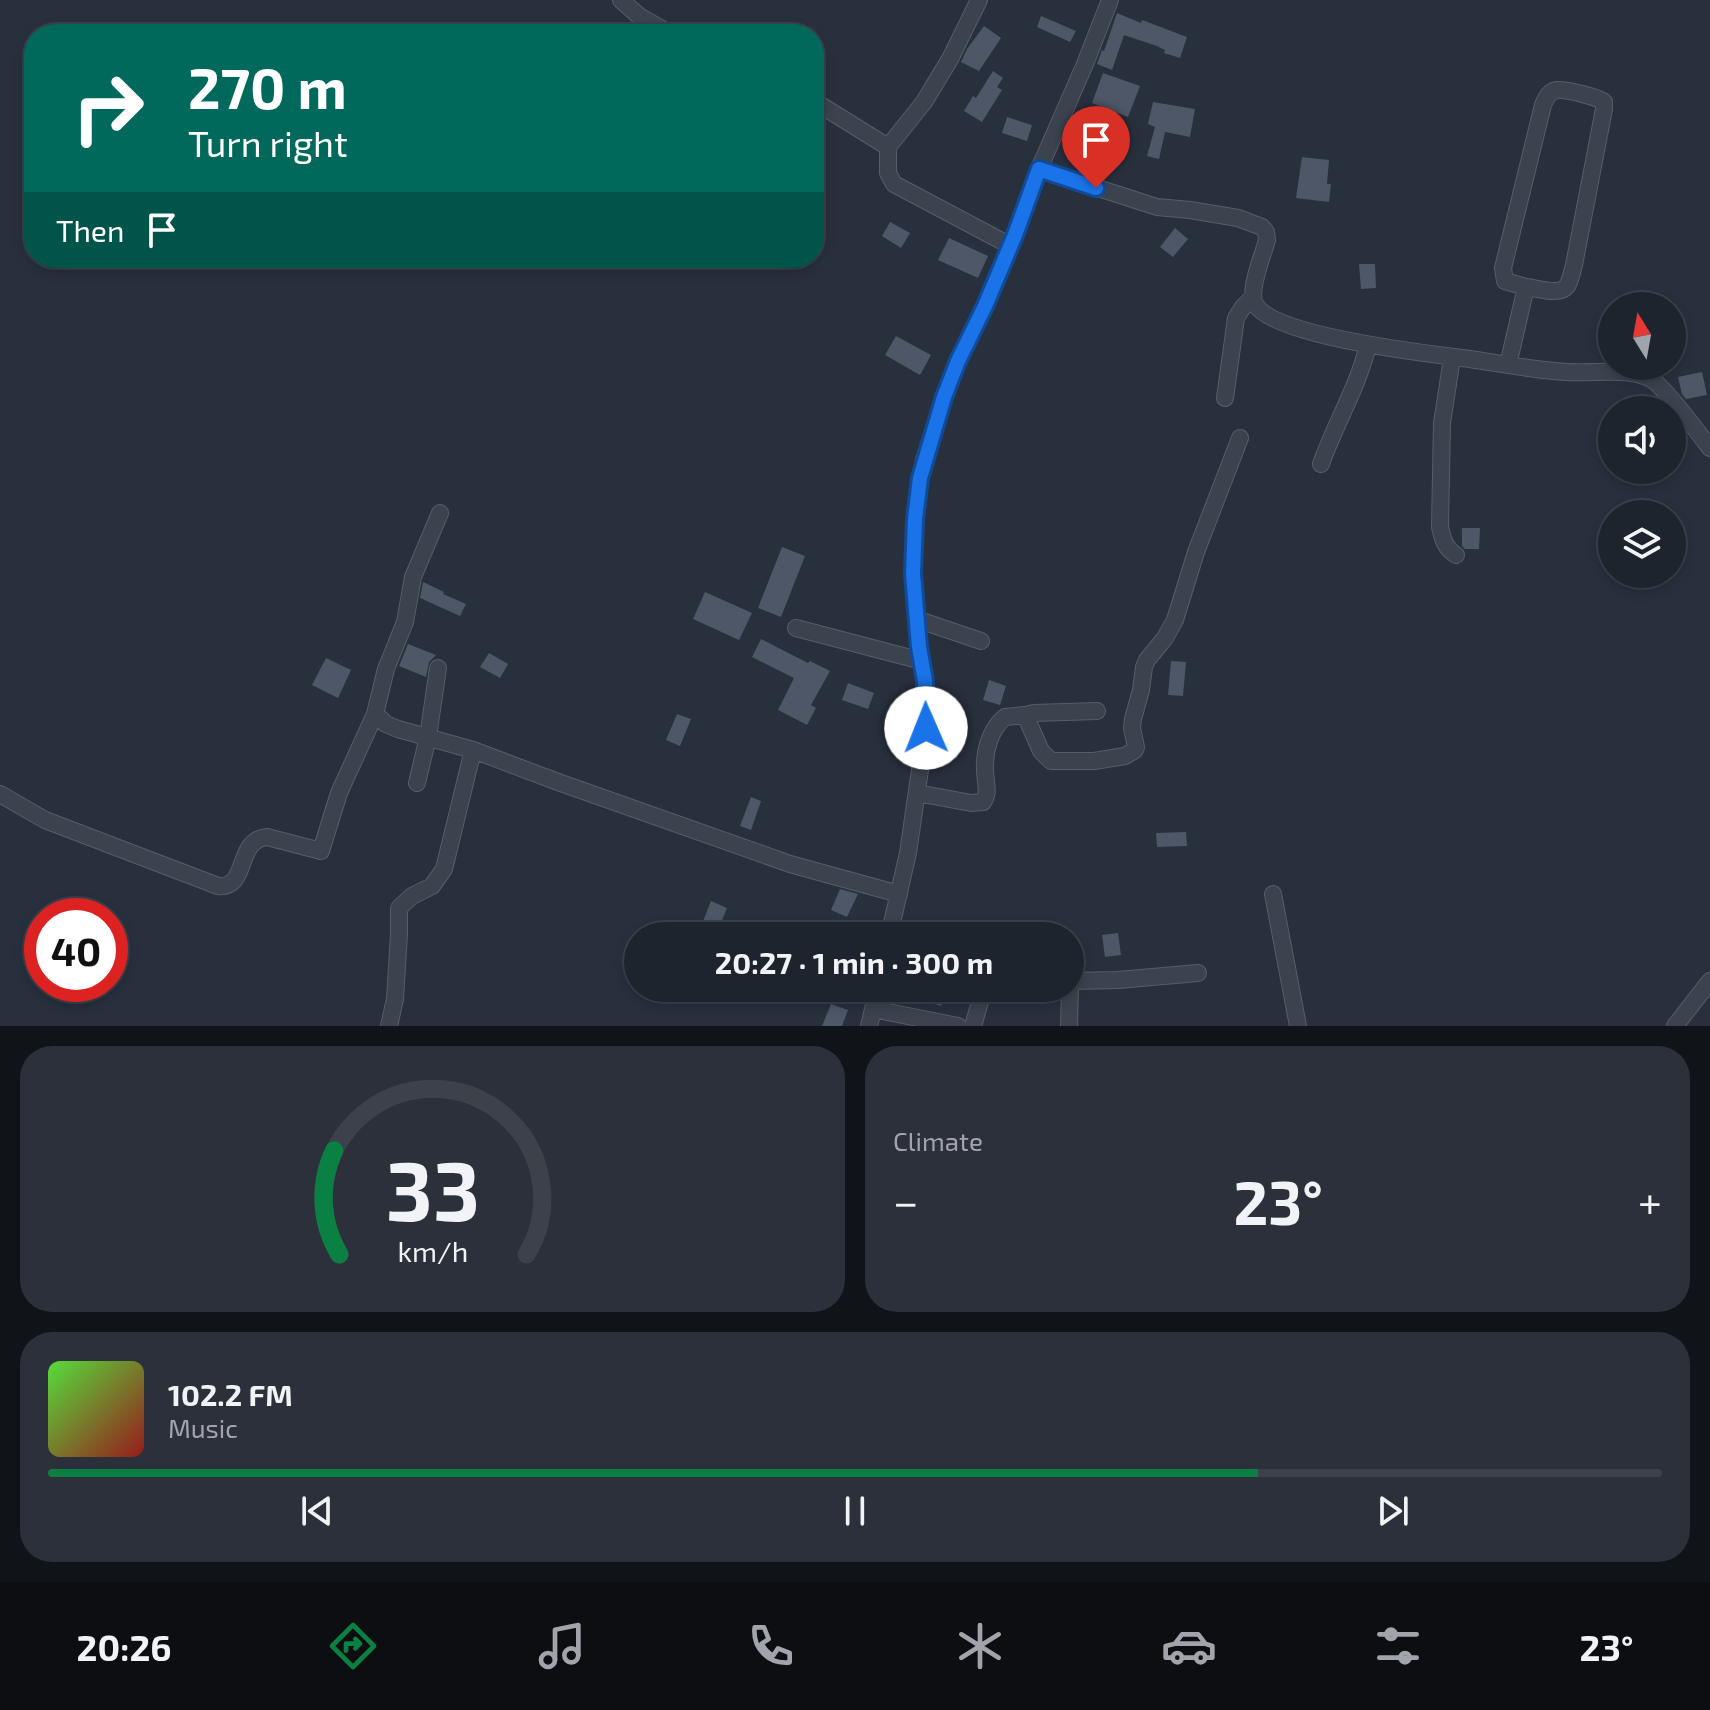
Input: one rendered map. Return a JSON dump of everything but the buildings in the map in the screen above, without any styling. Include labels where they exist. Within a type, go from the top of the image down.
[{"type":"street","points":[[621,0],[653,24]]},
{"type":"street","points":[[979,0],[950,59],[924,102],[888,147],[888,173],[894,184],[1011,246]]},
{"type":"street","points":[[892,922],[908,853],[927,713],[913,592],[917,496],[924,460],[958,361],[1011,246],[1039,169],[1110,0]]},
{"type":"street","points":[[1557,90],[1598,98],[1604,102],[1604,109],[1568,285],[1558,291],[1526,287],[1505,281],[1503,268],[1543,105],[1547,96],[1557,90]]},
{"type":"street","points":[[824,107],[888,147]]},
{"type":"street","points":[[1039,169],[1157,207],[1238,218],[1262,227],[1267,240],[1253,297],[1264,313],[1290,325],[1368,345],[1452,358],[1571,373],[1645,376],[1658,384],[1710,448]]},
{"type":"street","points":[[1508,365],[1526,287]]},
{"type":"street","points":[[1225,398],[1236,318],[1253,297]]},
{"type":"street","points":[[1321,464],[1360,373],[1368,345]]},
{"type":"street","points":[[1452,358],[1442,423],[1440,527],[1443,541],[1456,555]]},
{"type":"street","points":[[1025,715],[1041,751],[1051,761],[1094,761],[1125,756],[1135,750],[1132,728],[1144,667],[1175,620],[1196,552],[1240,438]]},
{"type":"street","points":[[0,794],[45,820],[218,886],[224,887],[234,881],[256,839],[267,837],[321,851],[339,793],[375,714],[386,669],[405,622],[413,577],[440,513]]},
{"type":"street","points":[[916,619],[981,641]]},
{"type":"street","points":[[796,628],[922,661]]},
{"type":"street","points":[[417,783],[428,737],[438,668]]},
{"type":"street","points":[[917,793],[971,803],[983,802],[987,793],[985,762],[992,734],[999,721],[1005,717],[1034,713],[1097,711]]},
{"type":"street","points":[[375,714],[398,729],[473,750],[790,864],[899,894]]},
{"type":"street","points":[[389,1026],[395,999],[399,908],[412,896],[432,886],[444,869],[473,750]]},
{"type":"street","points":[[1273,894],[1298,1026]]},
{"type":"street","points":[[1084,981],[1198,973]]},
{"type":"street","points":[[1675,1026],[1710,981]]},
{"type":"street","points":[[973,1026],[980,1002]]},
{"type":"street","points":[[1069,1026],[1070,1002]]},
{"type":"street","points":[[871,1018],[958,1026]]},
{"type":"route","points":[[926,728],[925,681],[913,574],[917,496],[930,440],[958,361],[1015,235],[1039,169],[1096,188]]}]
